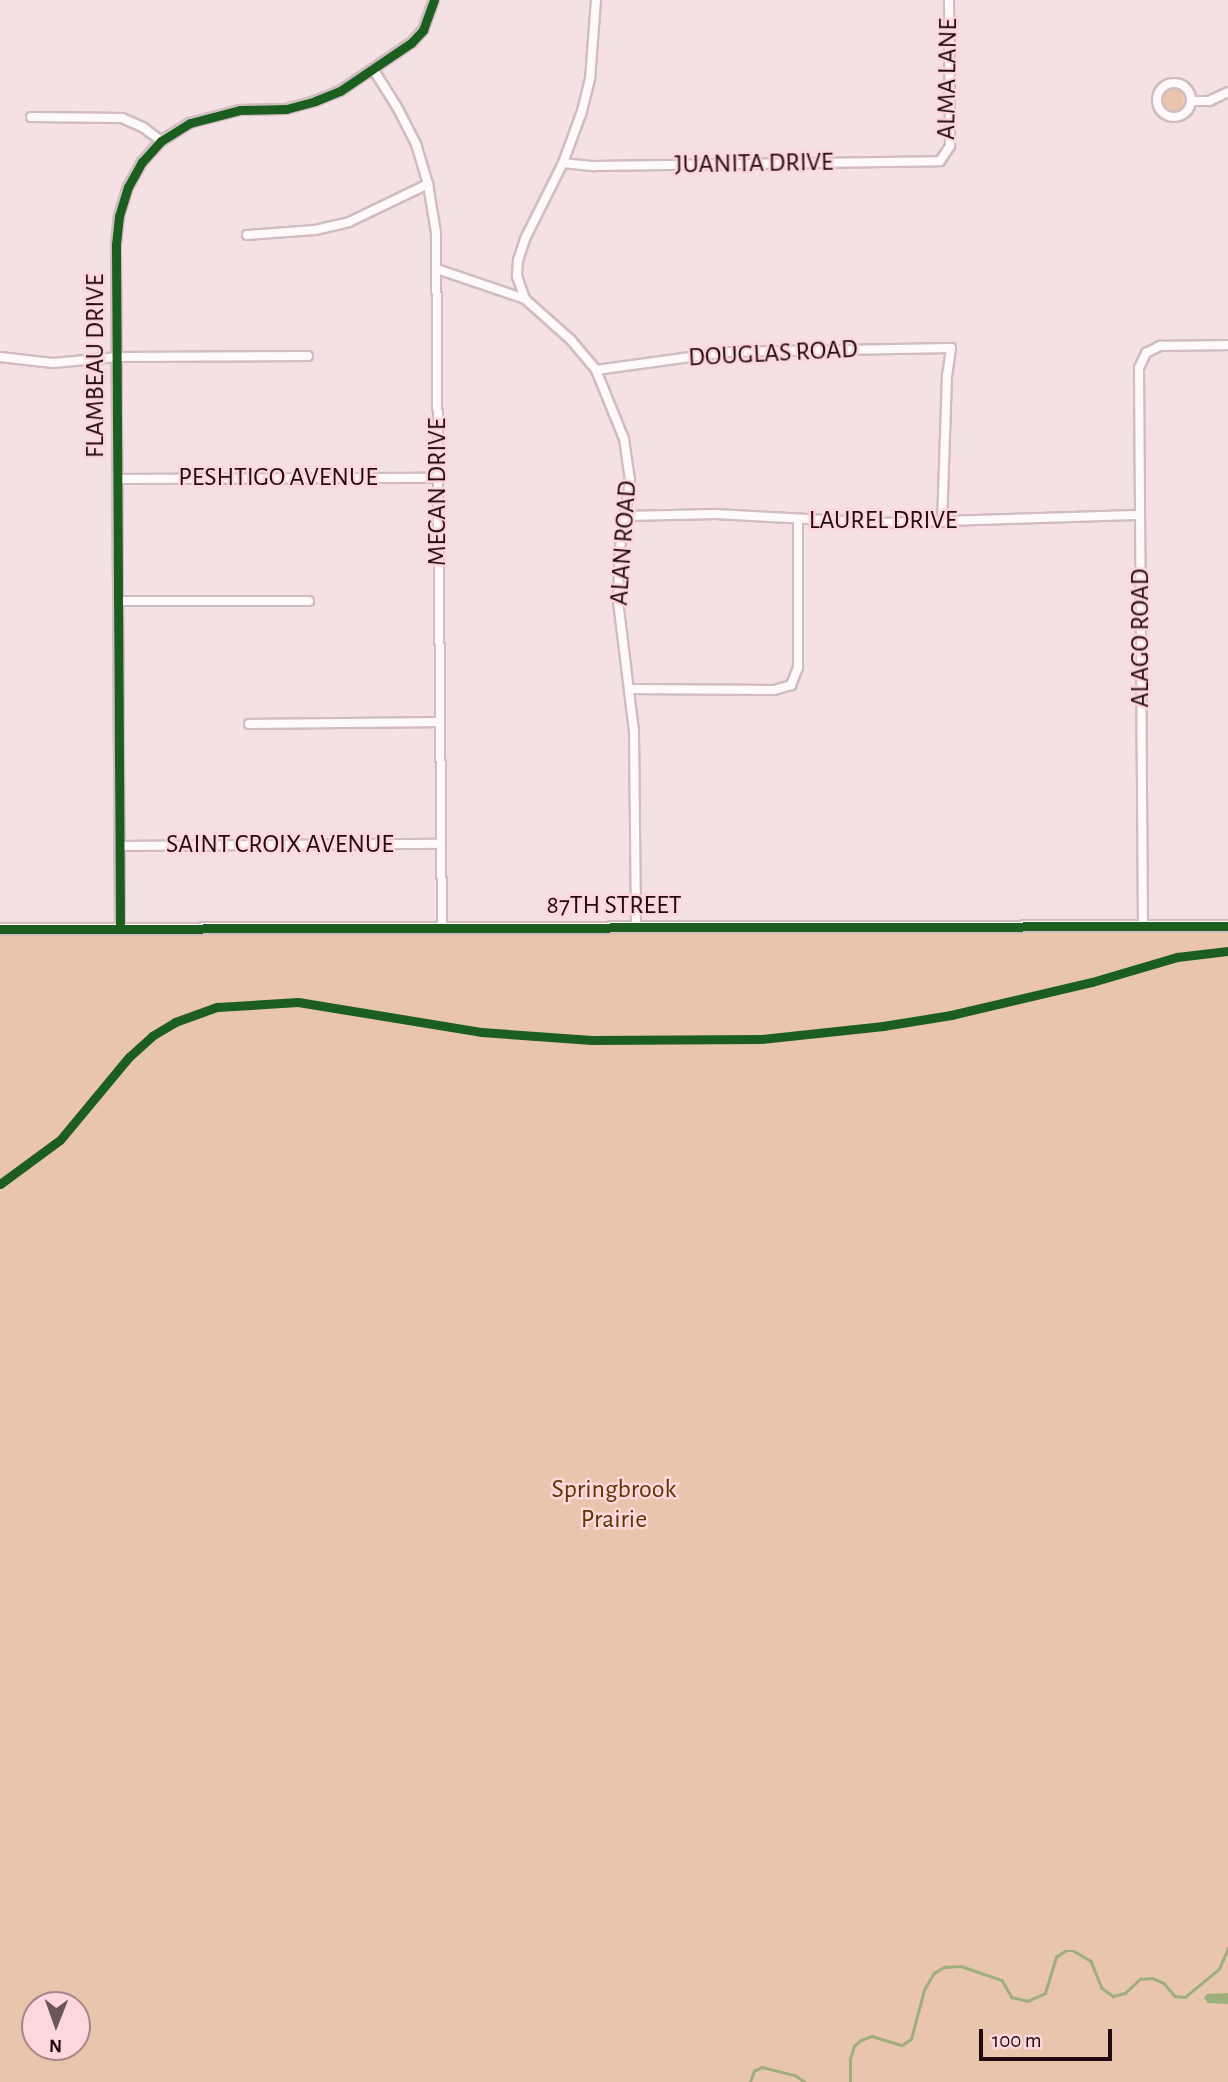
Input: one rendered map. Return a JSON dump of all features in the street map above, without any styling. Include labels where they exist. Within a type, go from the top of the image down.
[{"type":"street","name":"FLAMBEAU DRIVE","points":[[120,928],[119,216],[128,187],[142,162],[161,141],[190,123],[215,114],[286,108],[315,102],[340,91],[411,43],[423,30],[433,0]]},
{"type":"street","points":[[525,299],[517,276],[518,260],[524,239],[562,163],[590,79],[596,0]]},
{"type":"street","name":"ALMA LANE","points":[[944,158],[950,146],[949,0]]},
{"type":"street","name":"MECAN DRIVE","points":[[373,69],[416,144],[428,184],[436,233],[442,928]]},
{"type":"street","points":[[1175,83],[1187,89],[1191,101],[1186,113],[1173,117],[1162,112],[1157,99],[1163,88],[1175,83]]},
{"type":"street","points":[[1191,101],[1209,101],[1228,92]]},
{"type":"street","points":[[31,117],[122,118],[144,128],[161,141]]},
{"type":"street","name":"JUANITA DRIVE","points":[[562,163],[594,166],[932,163],[944,158]]},
{"type":"street","points":[[247,235],[315,230],[349,222],[428,184]]},
{"type":"street","points":[[437,269],[525,299]]},
{"type":"street","name":"ALAN ROAD","points":[[525,299],[571,340],[596,370],[624,439],[630,480],[620,548],[618,601],[636,753],[636,928]]},
{"type":"street","name":"ALAGO ROAD","points":[[1143,926],[1139,368],[1146,353],[1160,346],[1228,345]]},
{"type":"street","name":"DOUGLAS ROAD","points":[[596,370],[727,352],[951,348],[947,375],[942,522]]},
{"type":"street","points":[[0,357],[53,363],[118,357],[308,356]]},
{"type":"street","name":"PESHTIGO AVENUE","points":[[118,479],[438,478]]},
{"type":"street","name":"LAUREL DRIVE","points":[[626,516],[715,514],[798,521],[942,522],[1140,515]]},
{"type":"street","points":[[629,690],[774,690],[791,685],[798,668],[798,521]]},
{"type":"street","points":[[120,601],[309,601]]},
{"type":"street","points":[[249,724],[440,722]]},
{"type":"street","name":"SAINT CROIX AVENUE","points":[[120,846],[440,844]]},
{"type":"street","name":"87TH STREET","points":[[0,929],[1228,926]]},
{"type":"green space","points":[[1173,89],[1181,92],[1184,100],[1181,108],[1173,111],[1165,108],[1162,100],[1165,92]]},
{"type":"green space","name":"Springbrook Prairie","points":[[0,931],[1228,931],[1228,2082],[0,2082]]},
{"type":"shaded area","points":[[1228,1993],[1228,2004],[1208,2003],[1204,1998],[1207,1994]]},
{"type":"waterway","points":[[850,2082],[850,2059],[854,2046],[861,2040],[872,2036],[902,2045],[911,2039],[924,1990],[934,1973],[944,1967],[961,1966],[1002,1980],[1012,1997],[1028,2001],[1045,1993],[1056,1957],[1065,1951],[1074,1951],[1091,1961],[1102,1988],[1113,1996],[1125,1993],[1140,1979],[1152,1978],[1164,1983],[1175,1996],[1185,1997],[1219,1969],[1228,1948]]},
{"type":"waterway","points":[[750,2082],[754,2071],[762,2067],[795,2075],[805,2082]]},
{"type":"cycle path","points":[[120,928],[116,244],[119,216],[128,187],[142,162],[161,141],[190,123],[240,110],[286,109],[340,91],[411,43],[423,30],[434,0]]},
{"type":"cycle path","points":[[0,929],[1228,926]]},
{"type":"cycle path","points":[[0,1184],[60,1140],[129,1057],[152,1036],[175,1022],[217,1007],[298,1002],[481,1032],[592,1040],[761,1039],[883,1026],[951,1015],[1092,982],[1177,957],[1228,951]]}]
